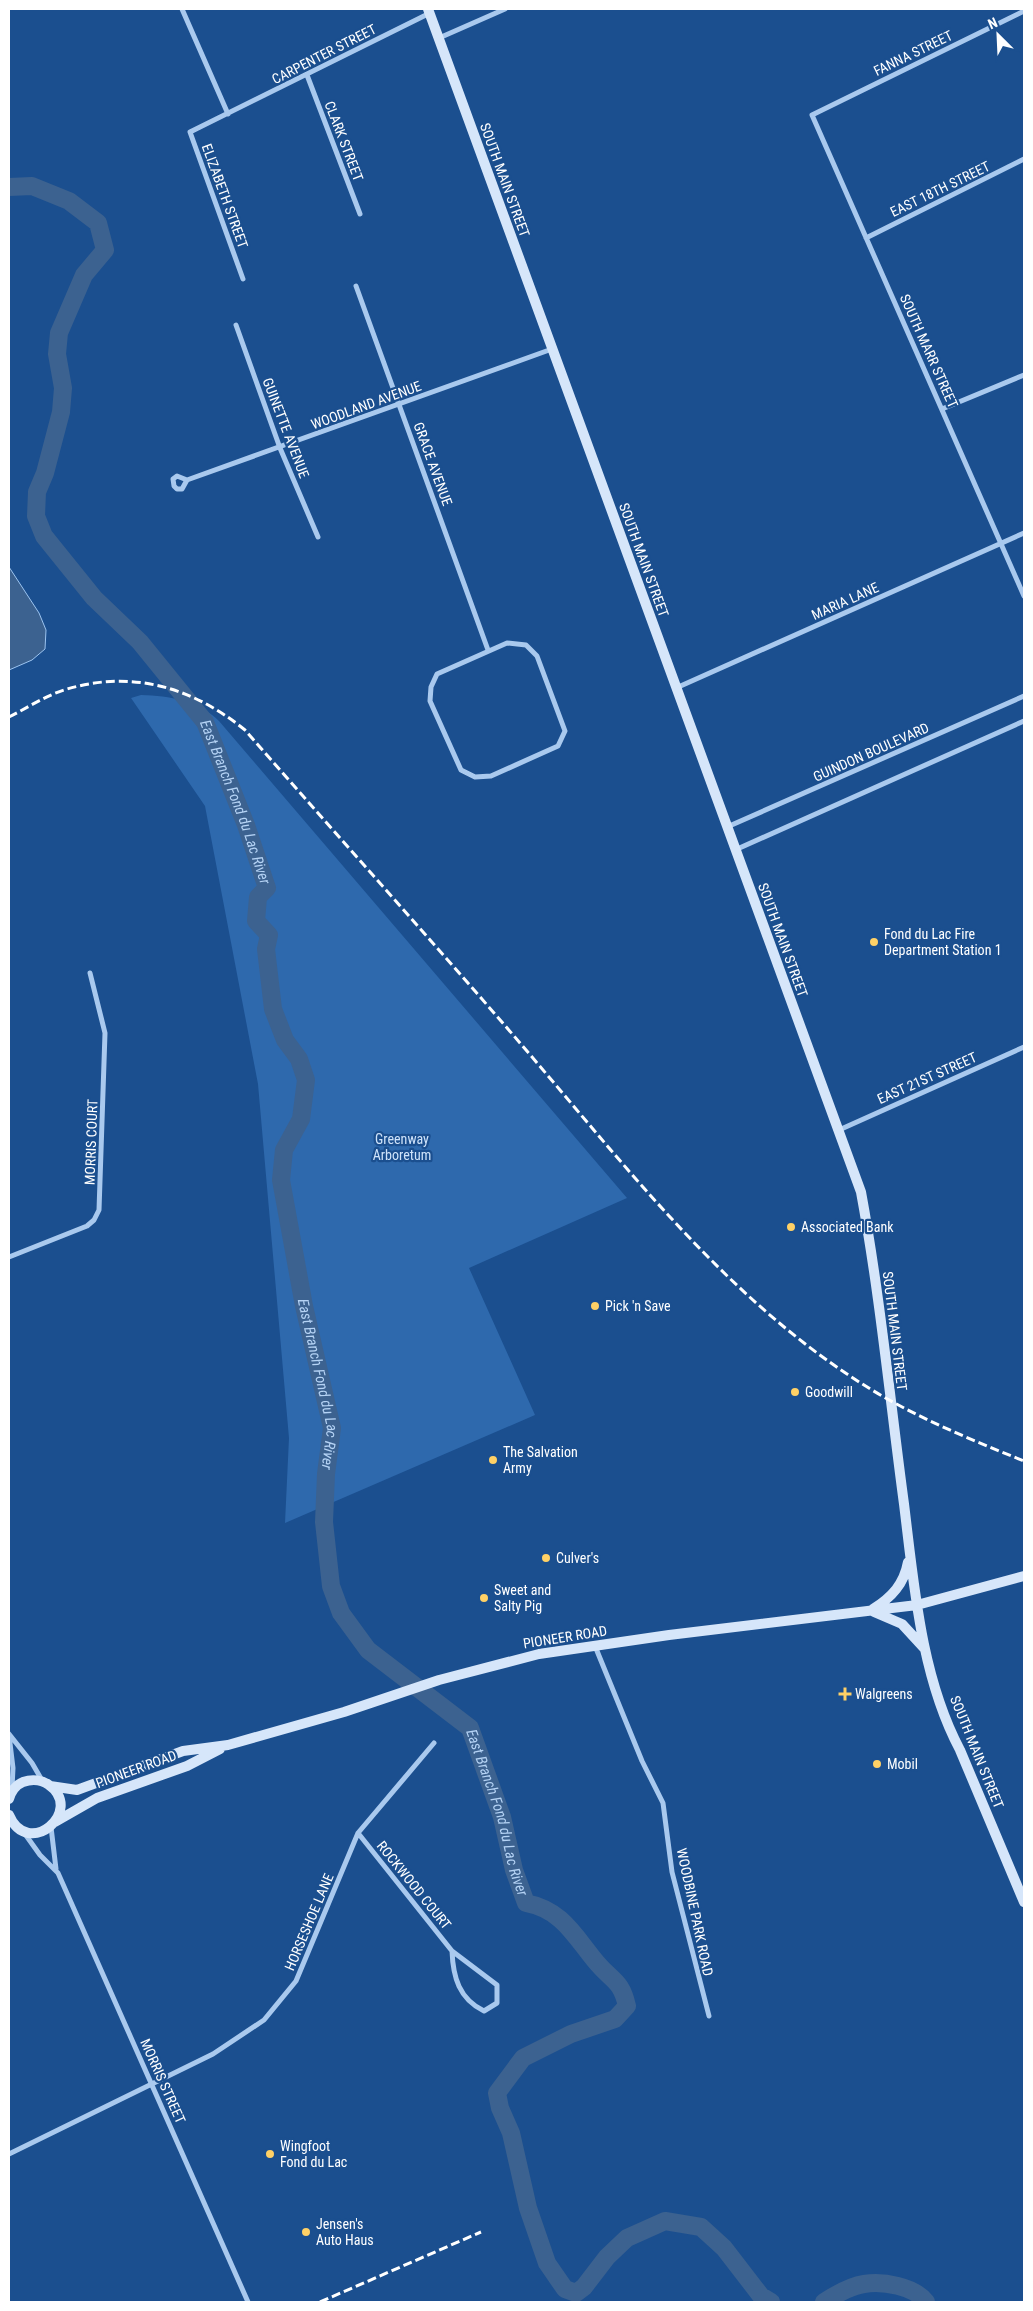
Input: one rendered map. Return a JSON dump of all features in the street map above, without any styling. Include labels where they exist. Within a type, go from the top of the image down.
[{"type":"main road","name":"SOUTH MAIN STREET","points":[[429,11],[861,1192],[868,1233],[916,1605],[951,1733],[960,1750],[1024,1902]]},
{"type":"main road","points":[[870,1610],[890,1596],[902,1582],[910,1553]]},
{"type":"main road","name":"PIONEER ROAD","points":[[10,1796],[23,1783],[31,1780],[77,1790],[183,1751],[228,1745],[344,1712],[440,1680],[525,1657],[595,1646],[916,1605],[1024,1576]]},
{"type":"main road","points":[[870,1610],[909,1629],[928,1653]]},
{"type":"main road","name":"PIONEER ROAD","points":[[16,1828],[39,1832],[97,1798],[187,1766],[228,1745]]},
{"type":"main road","points":[[47,1784],[59,1799],[59,1815],[53,1825]]},
{"type":"main road","points":[[9,1814],[16,1828]]},
{"type":"street","points":[[182,9],[228,114]]},
{"type":"street","points":[[439,38],[505,9]]},
{"type":"street","name":"CARPENTER STREET","points":[[228,114],[307,76],[429,11]]},
{"type":"street","name":"FANNA STREET","points":[[812,116],[1024,11]]},
{"type":"street","name":"CLARK STREET","points":[[307,76],[360,214]]},
{"type":"street","name":"ELIZABETH STREET","points":[[228,114],[190,132],[242,279]]},
{"type":"street","name":"SOUTH MARR STREET","points":[[812,116],[1024,596]]},
{"type":"street","name":"EAST 18TH STREET","points":[[866,238],[1024,159]]},
{"type":"street","name":"GRACE AVENUE","points":[[356,286],[488,650]]},
{"type":"street","name":"GUINETTE AVENUE","points":[[236,325],[280,448],[318,537]]},
{"type":"street","name":"WOODLAND AVENUE","points":[[186,480],[280,448],[552,349]]},
{"type":"street","points":[[942,409],[1024,375]]},
{"type":"street","name":"MARIA LANE","points":[[676,688],[1024,533]]},
{"type":"street","points":[[507,643],[526,645],[538,656],[565,731],[558,746],[490,776],[475,777],[461,770],[430,700],[431,687],[437,674],[488,650],[507,643]]},
{"type":"street","name":"GUINDON BOULEVARD","points":[[727,828],[1024,696]]},
{"type":"street","points":[[735,850],[1024,721]]},
{"type":"street","name":"MORRIS COURT","points":[[9,1257],[87,1226],[98,1212],[105,1033],[90,973]]},
{"type":"street","name":"EAST 21ST STREET","points":[[838,1130],[1024,1047]]},
{"type":"street","name":"WOODBINE PARK ROAD","points":[[595,1646],[642,1761],[663,1804],[672,1872],[709,2016]]},
{"type":"street","points":[[9,1734],[47,1784]]},
{"type":"street","points":[[9,1734],[13,1768],[10,1796]]},
{"type":"street","name":"HORSESHOE LANE","points":[[9,2154],[213,2054],[264,2020],[296,1981],[358,1833],[367,1820],[434,1743]]},
{"type":"street","name":"MORRIS STREET","points":[[53,1825],[56,1869],[248,2302]]},
{"type":"street","name":"MORRIS STREET","points":[[16,1828],[40,1855],[56,1869]]},
{"type":"street","name":"ROCKWOOD COURT","points":[[358,1833],[452,1950],[497,1985],[497,2003],[484,2011],[471,2005],[460,1991],[453,1969],[452,1950]]},
{"type":"green space","name":"Greenway Arboretum","points":[[141,695],[183,700],[202,708],[219,721],[627,1198],[469,1268],[535,1415],[285,1523],[289,1438],[258,1084],[205,806],[131,698]]},
{"type":"shaded area","points":[[9,567],[39,613],[46,630],[45,649],[32,660],[9,670]]},
{"type":"waterway","name":"East Branch Fond du Lac River","points":[[9,187],[32,186],[69,201],[98,223],[105,250],[84,275],[59,333],[57,354],[63,388],[61,412],[45,473],[37,492],[36,516],[44,536],[94,598],[140,642],[205,722],[246,825],[267,888],[258,897],[256,921],[269,935],[266,949],[273,1009],[285,1040],[299,1059],[306,1080],[301,1119],[284,1150],[281,1180],[304,1306],[332,1428],[326,1474],[324,1522],[331,1586],[341,1613],[368,1650],[470,1728],[502,1817],[514,1870],[526,1903],[539,1907],[559,1918],[575,1934],[597,1963],[616,1982],[625,1997],[627,2006],[615,2019],[571,2034],[523,2058],[497,2093],[500,2108],[511,2133],[528,2208],[547,2263],[565,2289],[576,2293],[584,2287],[607,2257],[627,2238],[665,2221],[701,2227],[724,2248],[761,2296],[771,2302]]},
{"type":"waterway","name":"East Branch Fond du Lac River","points":[[824,2302],[848,2289],[872,2283],[906,2288],[926,2302]]},
{"type":"railway","points":[[9,717],[64,690],[113,681],[137,682],[160,686],[182,693],[225,715],[245,730],[481,997],[637,1180],[724,1273],[770,1315],[819,1355],[872,1390],[927,1420],[1024,1461]]},
{"type":"railway","points":[[320,2302],[481,2232]]},
{"type":"place","name":"Fond du Lac Fire Department Station 1","points":[[874,942]]},
{"type":"place","name":"Associated Bank","points":[[791,1227]]},
{"type":"place","name":"Pick 'n Save","points":[[595,1306]]},
{"type":"place","name":"Goodwill","points":[[795,1392]]},
{"type":"place","name":"The Salvation Army","points":[[493,1460]]},
{"type":"place","name":"Culver's","points":[[546,1558]]},
{"type":"place","name":"Sweet and Salty Pig","points":[[484,1598]]},
{"type":"place","name":"Walgreens","points":[[845,1694]]},
{"type":"place","name":"Mobil","points":[[877,1764]]},
{"type":"place","name":"Wingfoot Fond du Lac","points":[[270,2154]]},
{"type":"place","name":"Jensen's Auto Haus","points":[[306,2232]]}]
